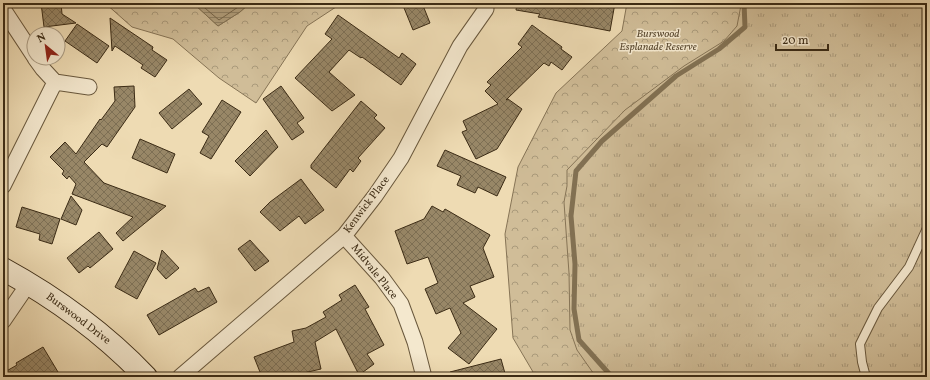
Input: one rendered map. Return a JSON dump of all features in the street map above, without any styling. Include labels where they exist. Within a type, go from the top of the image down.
[{"type":"street","points":[[3,9],[26,44]]},
{"type":"street","name":"Kenwick Place","points":[[180,377],[344,236],[375,196],[401,158],[460,46],[486,9]]},
{"type":"street","points":[[41,66],[55,82],[89,87]]},
{"type":"street","points":[[3,186],[55,82]]},
{"type":"street","name":"Midvale Place","points":[[344,236],[382,278],[401,304],[415,342],[424,377]]},
{"type":"street","name":"Burswood Drive","points":[[3,269],[56,300],[98,332],[146,377]]},
{"type":"street","points":[[3,321],[29,283]]},
{"type":"lane","points":[[866,377],[860,344],[878,308],[909,267],[927,228]]},
{"type":"green space","points":[[105,3],[193,3],[218,26],[240,12],[250,3],[342,3],[307,26],[256,103],[219,78],[173,39],[132,27]]},
{"type":"green space","name":"Burswood Esplanade Reserve","points":[[627,3],[741,3],[741,5],[737,26],[724,41],[684,66],[625,110],[567,170],[567,186],[564,202],[569,273],[570,330],[577,350],[596,377],[536,377],[513,338],[505,234],[518,167],[556,93],[622,31]]},
{"type":"green space","points":[[672,3],[927,3],[927,377],[554,377],[548,150]]},
{"type":"water","points":[[193,3],[250,3],[240,12],[218,26]]},
{"type":"building","points":[[41,3],[61,3],[62,14],[76,23],[52,26],[44,26]]},
{"type":"building","points":[[402,3],[422,3],[430,23],[413,30]]},
{"type":"building","points":[[517,3],[615,3],[610,31],[538,17],[540,14],[516,10]]},
{"type":"building","points":[[338,15],[399,58],[402,53],[416,64],[401,85],[362,57],[361,58],[349,50],[329,72],[355,95],[332,111],[295,78],[332,39],[325,34]]},
{"type":"building","points":[[110,18],[153,47],[152,50],[167,60],[155,77],[141,68],[143,65],[115,46],[112,51]]},
{"type":"building","points":[[77,24],[109,46],[97,63],[66,42]]},
{"type":"building","points":[[532,25],[562,47],[561,49],[572,57],[562,70],[551,62],[549,66],[544,63],[506,100],[508,99],[522,109],[497,149],[476,159],[462,132],[467,130],[463,121],[498,104],[485,91],[491,85],[487,82],[522,47],[518,44]]},
{"type":"building","points":[[134,86],[135,107],[107,147],[102,144],[84,162],[104,183],[166,206],[123,241],[116,233],[133,217],[72,194],[76,184],[69,176],[67,179],[62,174],[64,171],[50,157],[65,142],[76,154],[100,119],[101,120],[115,101],[114,87]]},
{"type":"building","points":[[281,86],[304,118],[297,123],[304,132],[292,140],[263,99]]},
{"type":"building","points":[[189,89],[202,104],[172,129],[159,113]]},
{"type":"building","points":[[222,100],[241,112],[211,159],[200,153],[209,136],[202,132]]},
{"type":"building","points":[[361,101],[377,115],[374,118],[385,128],[358,158],[361,161],[353,172],[350,169],[336,188],[311,168],[311,165]]},
{"type":"building","points":[[266,130],[278,147],[250,176],[235,161]]},
{"type":"building","points":[[140,139],[175,154],[167,173],[132,158]]},
{"type":"building","points":[[445,150],[506,177],[497,196],[478,187],[475,193],[457,185],[461,176],[437,166]]},
{"type":"building","points":[[301,179],[324,210],[305,224],[299,216],[280,231],[260,212],[270,202]]},
{"type":"building","points":[[71,196],[82,210],[76,225],[61,219]]},
{"type":"building","points":[[432,206],[443,212],[445,209],[490,235],[483,248],[494,277],[470,286],[475,297],[463,303],[497,329],[469,364],[448,348],[461,333],[450,308],[436,314],[425,289],[438,283],[428,257],[407,264],[395,231],[424,219]]},
{"type":"building","points":[[22,207],[60,219],[52,244],[39,240],[40,234],[16,227]]},
{"type":"building","points":[[99,232],[113,249],[90,268],[88,266],[79,273],[67,258]]},
{"type":"building","points":[[250,240],[269,261],[255,271],[238,249]]},
{"type":"building","points":[[162,250],[179,268],[166,279],[157,269]]},
{"type":"building","points":[[134,251],[156,263],[137,299],[115,287]]},
{"type":"building","points":[[355,285],[369,307],[365,309],[384,345],[367,354],[374,364],[359,375],[336,329],[315,342],[321,369],[286,377],[262,377],[254,357],[294,342],[292,331],[306,328],[326,317],[323,312],[342,300],[339,295]]},
{"type":"building","points":[[209,287],[217,302],[159,335],[147,315],[195,288],[198,292]]},
{"type":"building","points":[[43,347],[61,377],[3,377],[3,373],[17,365],[16,363]]},
{"type":"building","points":[[501,359],[506,377],[451,377],[450,372]]},
{"type":"waterway","points":[[612,377],[579,340],[574,309],[575,264],[571,216],[576,171],[602,141],[676,76],[719,49],[745,27],[744,3]]}]
